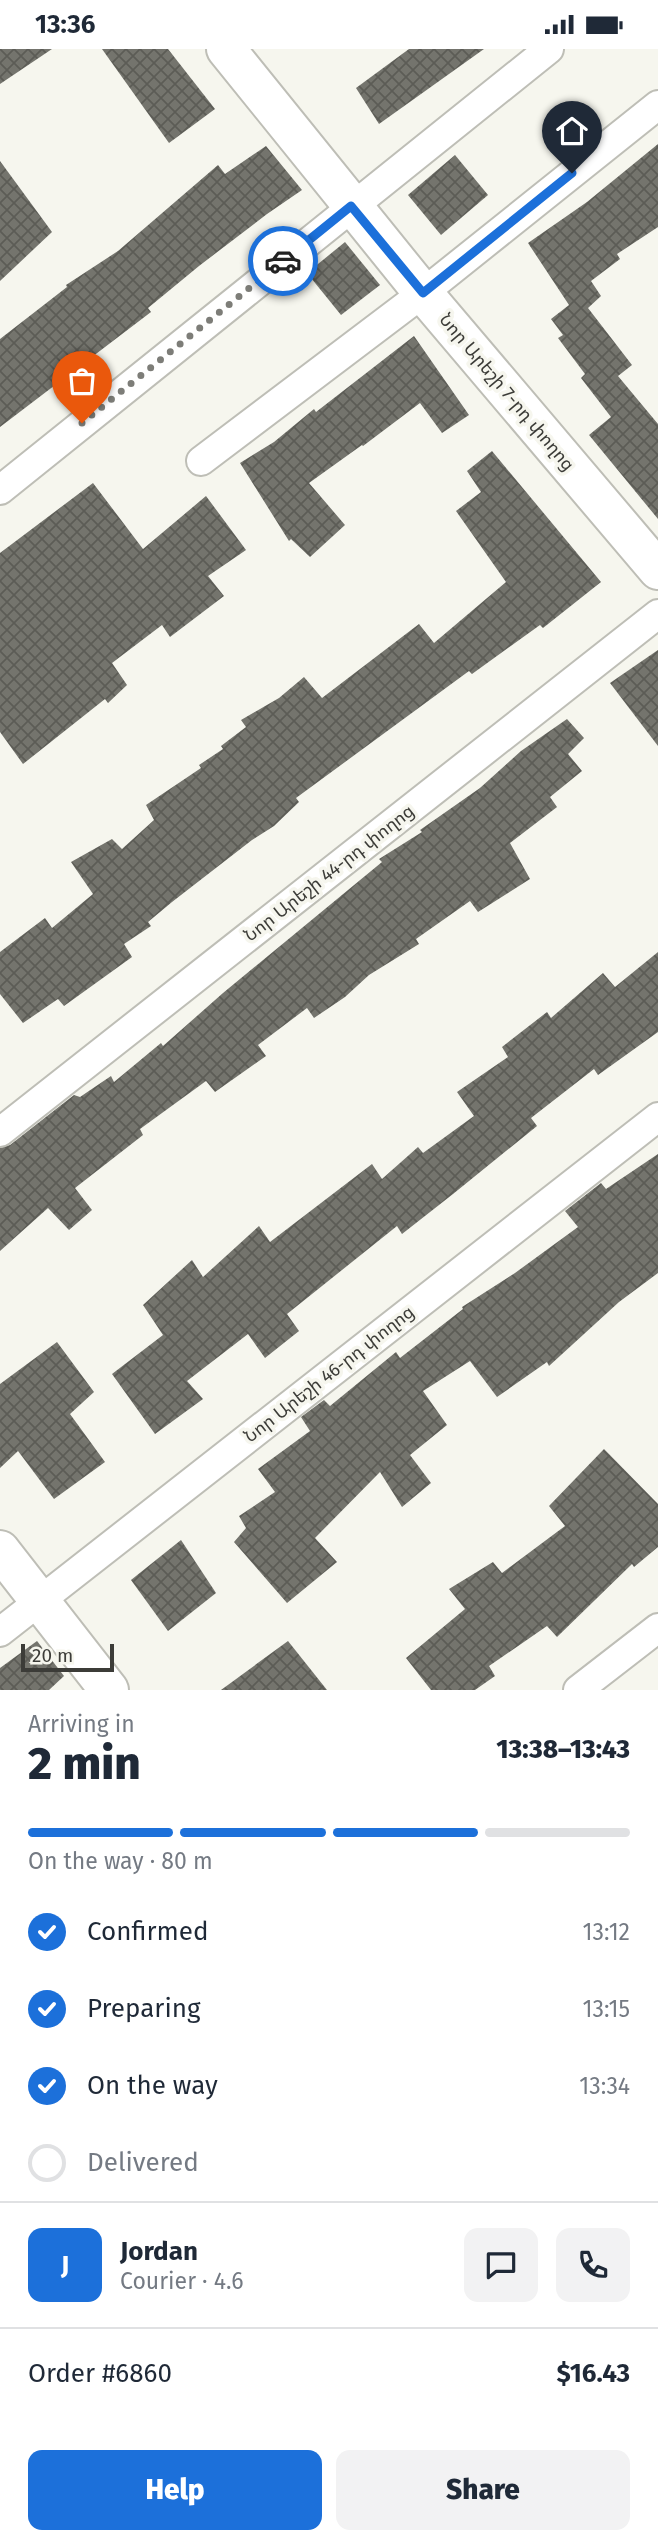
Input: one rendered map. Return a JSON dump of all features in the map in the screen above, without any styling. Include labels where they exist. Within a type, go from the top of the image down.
[{"type":"street","name":"Նոր Արեշի 7-րդ փողոց","points":[[226,49],[423,293],[658,570]]},
{"type":"street","points":[[0,490],[548,49]]},
{"type":"street","points":[[201,461],[423,293],[658,105]]},
{"type":"street","name":"Նոր Արեշի 44-րդ փողոց","points":[[0,1132],[658,614]]},
{"type":"street","name":"Նոր Արեշի 46-րդ փողոց","points":[[0,1632],[658,1117]]},
{"type":"street","points":[[0,1550],[109,1690]]},
{"type":"street","points":[[578,1690],[658,1628]]},
{"type":"building","points":[[0,49],[52,49],[0,84]]},
{"type":"building","points":[[102,49],[168,49],[215,109],[169,143]]},
{"type":"building","points":[[409,49],[484,49],[379,124],[356,88]]},
{"type":"building","points":[[658,144],[658,227],[617,254],[620,259],[591,281],[601,296],[588,308],[632,365],[618,376],[658,424],[658,519],[589,435],[611,417],[581,378],[585,374],[558,338],[563,335],[551,319],[569,305],[528,243],[587,202]]},
{"type":"building","points":[[266,146],[302,190],[199,266],[148,308],[151,312],[0,427],[0,339],[67,287],[66,285],[118,251],[218,165],[225,174]]},
{"type":"building","points":[[455,155],[488,195],[441,235],[408,195]]},
{"type":"building","points":[[0,161],[52,232],[0,281]]},
{"type":"building","points":[[345,242],[380,285],[341,315],[307,273]]},
{"type":"building","points":[[414,336],[469,415],[442,433],[420,403],[309,483],[345,525],[310,557],[291,539],[289,541],[240,463],[274,442],[314,409],[316,412]]},
{"type":"building","points":[[492,451],[601,582],[543,628],[540,625],[472,674],[469,671],[296,798],[299,802],[274,826],[172,902],[148,922],[151,926],[124,944],[132,957],[64,1006],[58,999],[23,1023],[0,994],[0,952],[45,918],[52,928],[93,894],[71,862],[112,839],[122,849],[154,820],[146,805],[201,768],[199,765],[223,749],[221,746],[246,727],[241,720],[279,698],[304,677],[322,698],[419,624],[434,643],[506,582],[456,511],[481,492],[467,471]]},
{"type":"building","points":[[93,483],[143,549],[206,496],[246,550],[208,576],[224,596],[170,637],[162,625],[112,663],[127,685],[108,703],[105,699],[23,764],[0,732],[0,553]]},
{"type":"building","points":[[658,650],[658,746],[610,683]]},
{"type":"building","points":[[567,719],[584,738],[568,754],[582,771],[550,797],[557,807],[510,843],[530,879],[478,912],[470,901],[416,939],[419,944],[369,975],[345,997],[314,1018],[307,1008],[258,1045],[266,1056],[215,1092],[206,1081],[140,1129],[143,1135],[75,1188],[92,1210],[69,1230],[48,1208],[0,1251],[0,1148],[10,1145],[74,1095],[80,1097],[111,1076],[114,1082],[161,1043],[163,1046],[382,862],[379,859],[422,832],[420,830],[480,788],[521,751]]},
{"type":"building","points":[[658,952],[658,1032],[598,1075],[594,1069],[531,1118],[537,1126],[453,1194],[402,1234],[397,1226],[287,1314],[299,1331],[265,1358],[248,1334],[187,1381],[203,1399],[155,1434],[112,1374],[163,1335],[143,1305],[192,1260],[203,1277],[259,1226],[270,1242],[372,1164],[382,1179],[418,1147],[423,1153],[474,1116],[457,1092],[508,1057],[502,1047],[547,1012],[551,1018],[603,973],[615,987]]},
{"type":"building","points":[[658,1154],[658,1273],[619,1302],[549,1366],[547,1362],[497,1397],[470,1361],[423,1391],[447,1425],[410,1455],[431,1483],[402,1507],[380,1472],[315,1538],[337,1562],[287,1603],[234,1542],[246,1528],[239,1516],[275,1492],[258,1469],[310,1431],[301,1417],[324,1400],[330,1406],[396,1352],[400,1358],[463,1309],[462,1307],[515,1273],[578,1227],[565,1211],[601,1183],[606,1189]]},
{"type":"building","points":[[57,1342],[94,1392],[70,1414],[105,1462],[54,1499],[18,1451],[0,1468],[0,1384]]},
{"type":"building","points":[[604,1449],[658,1504],[658,1547],[634,1567],[632,1564],[557,1637],[547,1626],[489,1666],[495,1676],[475,1690],[431,1690],[406,1658],[465,1609],[449,1589],[493,1562],[502,1573],[565,1526],[549,1506]]},
{"type":"building","points":[[181,1540],[216,1593],[168,1631],[131,1580]]},
{"type":"building","points":[[37,1641],[64,1676],[49,1690],[0,1690],[0,1668]]},
{"type":"building","points":[[288,1641],[327,1690],[221,1690]]},
{"type":"way so far","points":[[82,423],[283,261]]},
{"type":"route","points":[[283,261],[351,206],[423,293],[572,173]]}]
